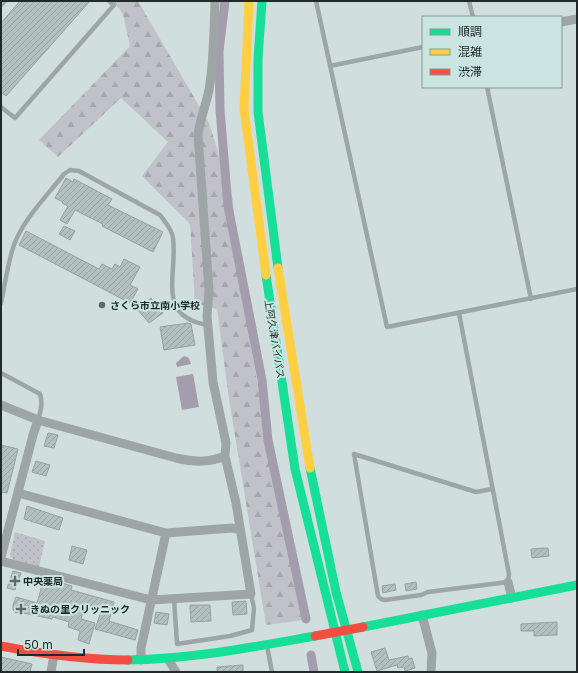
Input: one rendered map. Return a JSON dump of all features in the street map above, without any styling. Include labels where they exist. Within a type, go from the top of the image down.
[{"type":"main road","name":"上阿久津バイパス","points":[[249,1],[244,109],[261,243],[295,469],[345,672]]},
{"type":"main road","name":"上阿久津バイパス","points":[[262,1],[258,59],[258,112],[274,243],[310,468],[336,592],[358,672]]},
{"type":"main road","points":[[1,646],[54,655],[141,660],[168,659],[216,653],[315,636],[577,585]]},
{"type":"street","points":[[1,561],[151,600],[251,594],[236,503],[225,456],[226,443],[212,382],[208,325],[209,290],[198,134],[199,122],[209,91],[212,65],[215,1]]},
{"type":"street","points":[[562,22],[577,19]]},
{"type":"street","points":[[1,405],[38,420],[189,461],[196,462],[218,459],[225,456]]},
{"type":"street","points":[[1,557],[38,420]]},
{"type":"street","points":[[18,493],[166,533],[232,528],[240,530]]},
{"type":"street","points":[[141,660],[141,648],[166,533]]},
{"type":"street","points":[[508,582],[512,598]]},
{"type":"street","points":[[422,615],[432,653],[431,672]]},
{"type":"street","points":[[51,672],[54,655]]},
{"type":"street","points":[[168,659],[176,672]]},
{"type":"lane","points":[[1,5],[5,1]]},
{"type":"lane","points":[[1,107],[14,118],[114,5],[109,1]]},
{"type":"lane","points":[[316,1],[387,327],[577,289]]},
{"type":"lane","points":[[469,1],[473,16]]},
{"type":"lane","points":[[330,66],[422,48]]},
{"type":"lane","points":[[487,88],[531,299]]},
{"type":"lane","points":[[1,303],[14,246],[20,232],[64,174],[70,170],[75,170],[160,215],[168,225],[173,238],[171,286],[173,300],[181,314],[194,323],[208,325]]},
{"type":"lane","points":[[459,313],[508,574],[508,582],[428,592],[421,595],[385,600],[378,596],[354,454],[476,492],[492,490]]},
{"type":"lane","points":[[1,373],[40,394],[42,400],[38,420]]},
{"type":"lane","points":[[174,599],[177,644],[230,636],[252,630],[254,608],[251,594]]},
{"type":"lane","points":[[266,644],[272,672]]},
{"type":"green space","points":[[114,1],[138,1],[209,123],[233,200],[237,269],[281,514],[303,620],[266,625],[229,399],[217,309],[195,303],[190,224],[142,176],[168,142],[121,98],[58,157],[39,140],[130,46],[123,14]]},
{"type":"green space","points":[[15,532],[45,541],[39,567],[13,560],[10,555]]},
{"type":"shaded area","points":[[184,356],[189,358],[191,364],[177,367],[176,363]]},
{"type":"shaded area","points":[[193,374],[199,407],[182,410],[176,377]]},
{"type":"building","points":[[20,1],[90,1],[6,96],[1,92],[1,23]]},
{"type":"building","points":[[66,178],[73,182],[74,179],[112,199],[108,205],[163,232],[153,252],[102,226],[103,224],[75,210],[67,224],[60,220],[68,206],[55,198]]},
{"type":"building","points":[[64,226],[75,231],[70,240],[59,234]]},
{"type":"building","points":[[26,231],[99,269],[102,264],[112,269],[115,264],[120,267],[124,259],[140,267],[130,285],[138,289],[130,303],[19,245]]},
{"type":"building","points":[[151,298],[163,313],[149,323],[137,309]]},
{"type":"building","points":[[188,323],[191,324],[195,345],[164,350],[160,327]]},
{"type":"building","points":[[48,433],[58,435],[54,448],[44,446]]},
{"type":"building","points":[[1,445],[18,449],[7,493],[1,492]]},
{"type":"building","points":[[36,461],[50,465],[46,476],[32,472]]},
{"type":"building","points":[[27,506],[63,518],[59,530],[24,519]]},
{"type":"building","points":[[72,546],[87,550],[83,564],[69,560]]},
{"type":"building","points":[[548,548],[549,556],[532,558],[531,549]]},
{"type":"building","points":[[13,571],[21,573],[15,590],[7,588]]},
{"type":"building","points":[[43,582],[61,587],[62,583],[72,586],[71,590],[114,602],[109,621],[138,630],[135,640],[95,629],[102,609],[86,605],[81,619],[95,623],[89,644],[78,640],[80,631],[68,627],[69,622],[53,617],[52,619],[19,612],[16,613],[13,610],[13,605],[16,597],[37,603]]},
{"type":"building","points":[[416,582],[417,589],[406,591],[405,584]]},
{"type":"building","points":[[395,584],[396,590],[383,593],[382,586]]},
{"type":"building","points":[[246,601],[247,614],[233,615],[232,602]]},
{"type":"building","points":[[190,605],[210,605],[211,621],[191,622]]},
{"type":"building","points":[[156,612],[169,614],[167,625],[154,623]]},
{"type":"building","points":[[557,622],[557,635],[534,636],[534,631],[521,631],[521,624]]},
{"type":"building","points":[[385,648],[389,660],[408,656],[409,659],[412,658],[415,668],[405,671],[404,667],[398,668],[397,665],[377,671],[371,652]]},
{"type":"building","points":[[1,657],[32,664],[30,672],[1,672]]},
{"type":"building","points":[[243,665],[243,672],[217,672],[217,667]]},
{"type":"waterway","points":[[225,1],[219,51],[220,110],[228,206],[262,380],[268,440],[306,619]]},
{"type":"waterway","points":[[311,655],[314,672]]},
{"type":"traffic: fast","points":[[262,1],[258,59],[258,112],[278,268]]},
{"type":"traffic: fast","points":[[266,275],[295,469],[345,672]]},
{"type":"traffic: fast","points":[[310,468],[336,592],[358,672]]},
{"type":"traffic: fast","points":[[363,627],[577,585]]},
{"type":"traffic: fast","points":[[128,660],[199,655],[315,636]]},
{"type":"traffic: slow","points":[[249,1],[244,109],[266,275]]},
{"type":"traffic: slow","points":[[278,268],[310,468]]},
{"type":"traffic: jam","points":[[315,636],[363,627]]},
{"type":"traffic: jam","points":[[1,646],[64,656],[128,660]]},
{"type":"place","name":"さくら市立南小学校","points":[[102,305]]},
{"type":"place","name":"中央薬局","points":[[15,581]]},
{"type":"place","name":"きぬの里クリッニック","points":[[21,609]]}]
